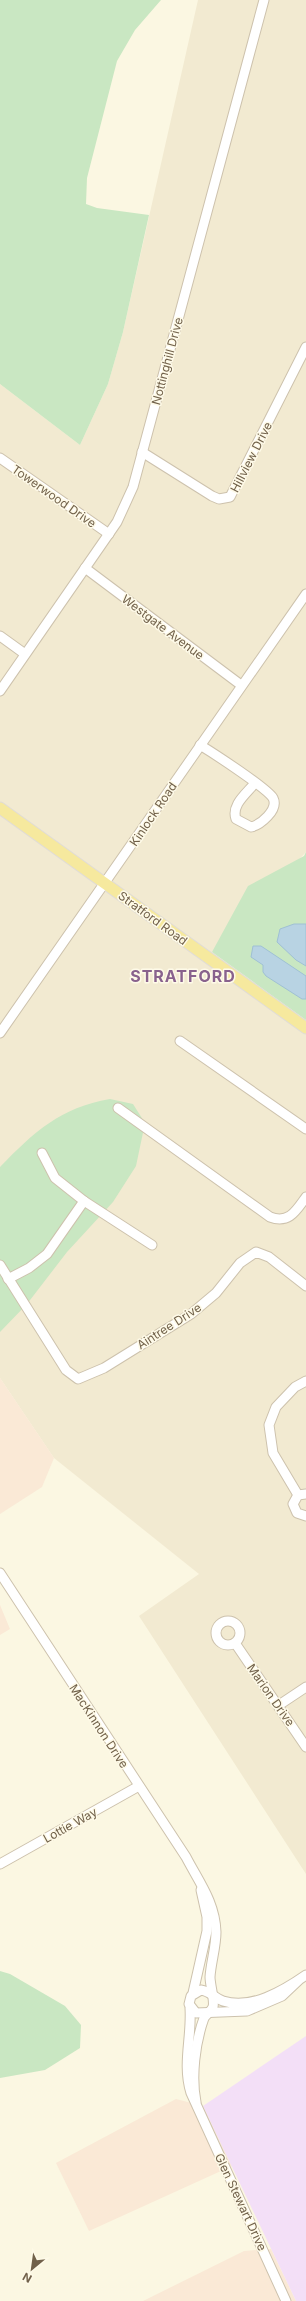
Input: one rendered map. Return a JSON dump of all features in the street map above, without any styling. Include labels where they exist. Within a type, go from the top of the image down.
[{"type":"main road","name":"Stratford Road","points":[[0,808],[306,1028]]},
{"type":"street","name":"Nottinghill Drive","points":[[0,691],[109,534],[126,506],[142,452],[264,0]]},
{"type":"street","name":"Hillview Drive","points":[[142,452],[212,496],[219,499],[230,497],[306,347]]},
{"type":"street","name":"Towerwood Drive","points":[[0,458],[109,534]]},
{"type":"street","name":"Westgate Avenue","points":[[85,568],[241,685]]},
{"type":"street","name":"Kinlock Road","points":[[0,1033],[105,884],[241,685],[306,594]]},
{"type":"street","points":[[0,636],[25,654]]},
{"type":"street","points":[[200,745],[255,783],[272,797],[274,803],[264,821],[251,827],[236,819],[234,813],[236,806],[255,783]]},
{"type":"street","points":[[180,1041],[306,1129]]},
{"type":"street","points":[[118,1108],[270,1217],[284,1220],[291,1217],[306,1197]]},
{"type":"street","points":[[42,1153],[56,1178],[84,1201],[152,1245]]},
{"type":"street","points":[[0,1265],[8,1279],[29,1268],[47,1254],[84,1201]]},
{"type":"street","name":"Aintree Drive","points":[[8,1279],[66,1370],[78,1379],[104,1368],[191,1314],[216,1294],[240,1263],[248,1256],[256,1252],[269,1257],[306,1286]]},
{"type":"street","points":[[306,1381],[295,1387],[276,1407],[269,1425],[273,1453],[302,1495],[293,1504],[295,1510],[300,1515],[306,1516]]},
{"type":"street","name":"MacKinnon Drive","points":[[0,1573],[208,1894],[214,1909],[216,1932],[210,1973],[211,1993]]},
{"type":"street","name":"Marion Drive","points":[[235,1643],[279,1705],[306,1747]]},
{"type":"street","points":[[279,1705],[306,1686]]},
{"type":"street","name":"Lottie Way","points":[[0,1864],[139,1786]]},
{"type":"street","name":"MacKinnon Drive","points":[[193,1993],[207,1931],[207,1917],[198,1879]]},
{"type":"street","points":[[303,1977],[282,1996],[260,2007],[247,2011],[196,2014],[190,2008],[189,2000],[193,1993],[201,1990],[211,1993],[221,2000],[233,2003],[250,2003],[277,1992],[303,1977]]},
{"type":"street","points":[[208,2013],[214,2002],[211,1993]]},
{"type":"street","name":"Glen Stewart Drive","points":[[190,2008],[192,2024],[186,2061],[188,2084],[286,2301]]},
{"type":"street","name":"Glen Stewart Drive","points":[[196,2102],[193,2088],[199,2036],[205,2016],[208,2013]]},
{"type":"shaded area","points":[[198,0],[306,0],[306,852],[212,952],[306,1020],[306,1874],[139,1616],[199,1574],[54,1458],[0,1378],[0,384],[80,445],[108,384],[123,332]]},
{"type":"shaded area","points":[[0,1378],[54,1458],[42,1487],[0,1514]]},
{"type":"shaded area","points":[[0,1605],[10,1629],[0,1635]]},
{"type":"shaded area","points":[[306,2036],[306,2301],[296,2301],[203,2106]]},
{"type":"shaded area","points":[[176,2099],[203,2106],[232,2166],[89,2231],[56,2163]]},
{"type":"shaded area","points":[[271,2249],[296,2301],[143,2301],[244,2251]]},
{"type":"green space","points":[[0,0],[161,0],[135,30],[117,61],[87,178],[86,204],[97,208],[149,215],[123,332],[108,384],[80,445],[0,384]]},
{"type":"green space","points":[[306,852],[306,1020],[212,952],[248,886],[304,856]]},
{"type":"green space","points":[[110,1099],[133,1104],[145,1123],[136,1166],[113,1202],[67,1252],[27,1304],[0,1332],[0,1167],[25,1142],[49,1123],[77,1108]]},
{"type":"green space","points":[[0,1971],[10,1974],[65,2006],[81,2025],[80,2048],[45,2070],[0,2078]]},
{"type":"water","points":[[294,924],[306,924],[306,966],[296,960],[277,942],[280,929]]},
{"type":"water","points":[[253,946],[261,946],[306,976],[306,999],[302,999],[266,976],[263,972],[263,965],[251,957]]},
{"type":"district","name":"STRATFORD","points":[[183,976]]}]
